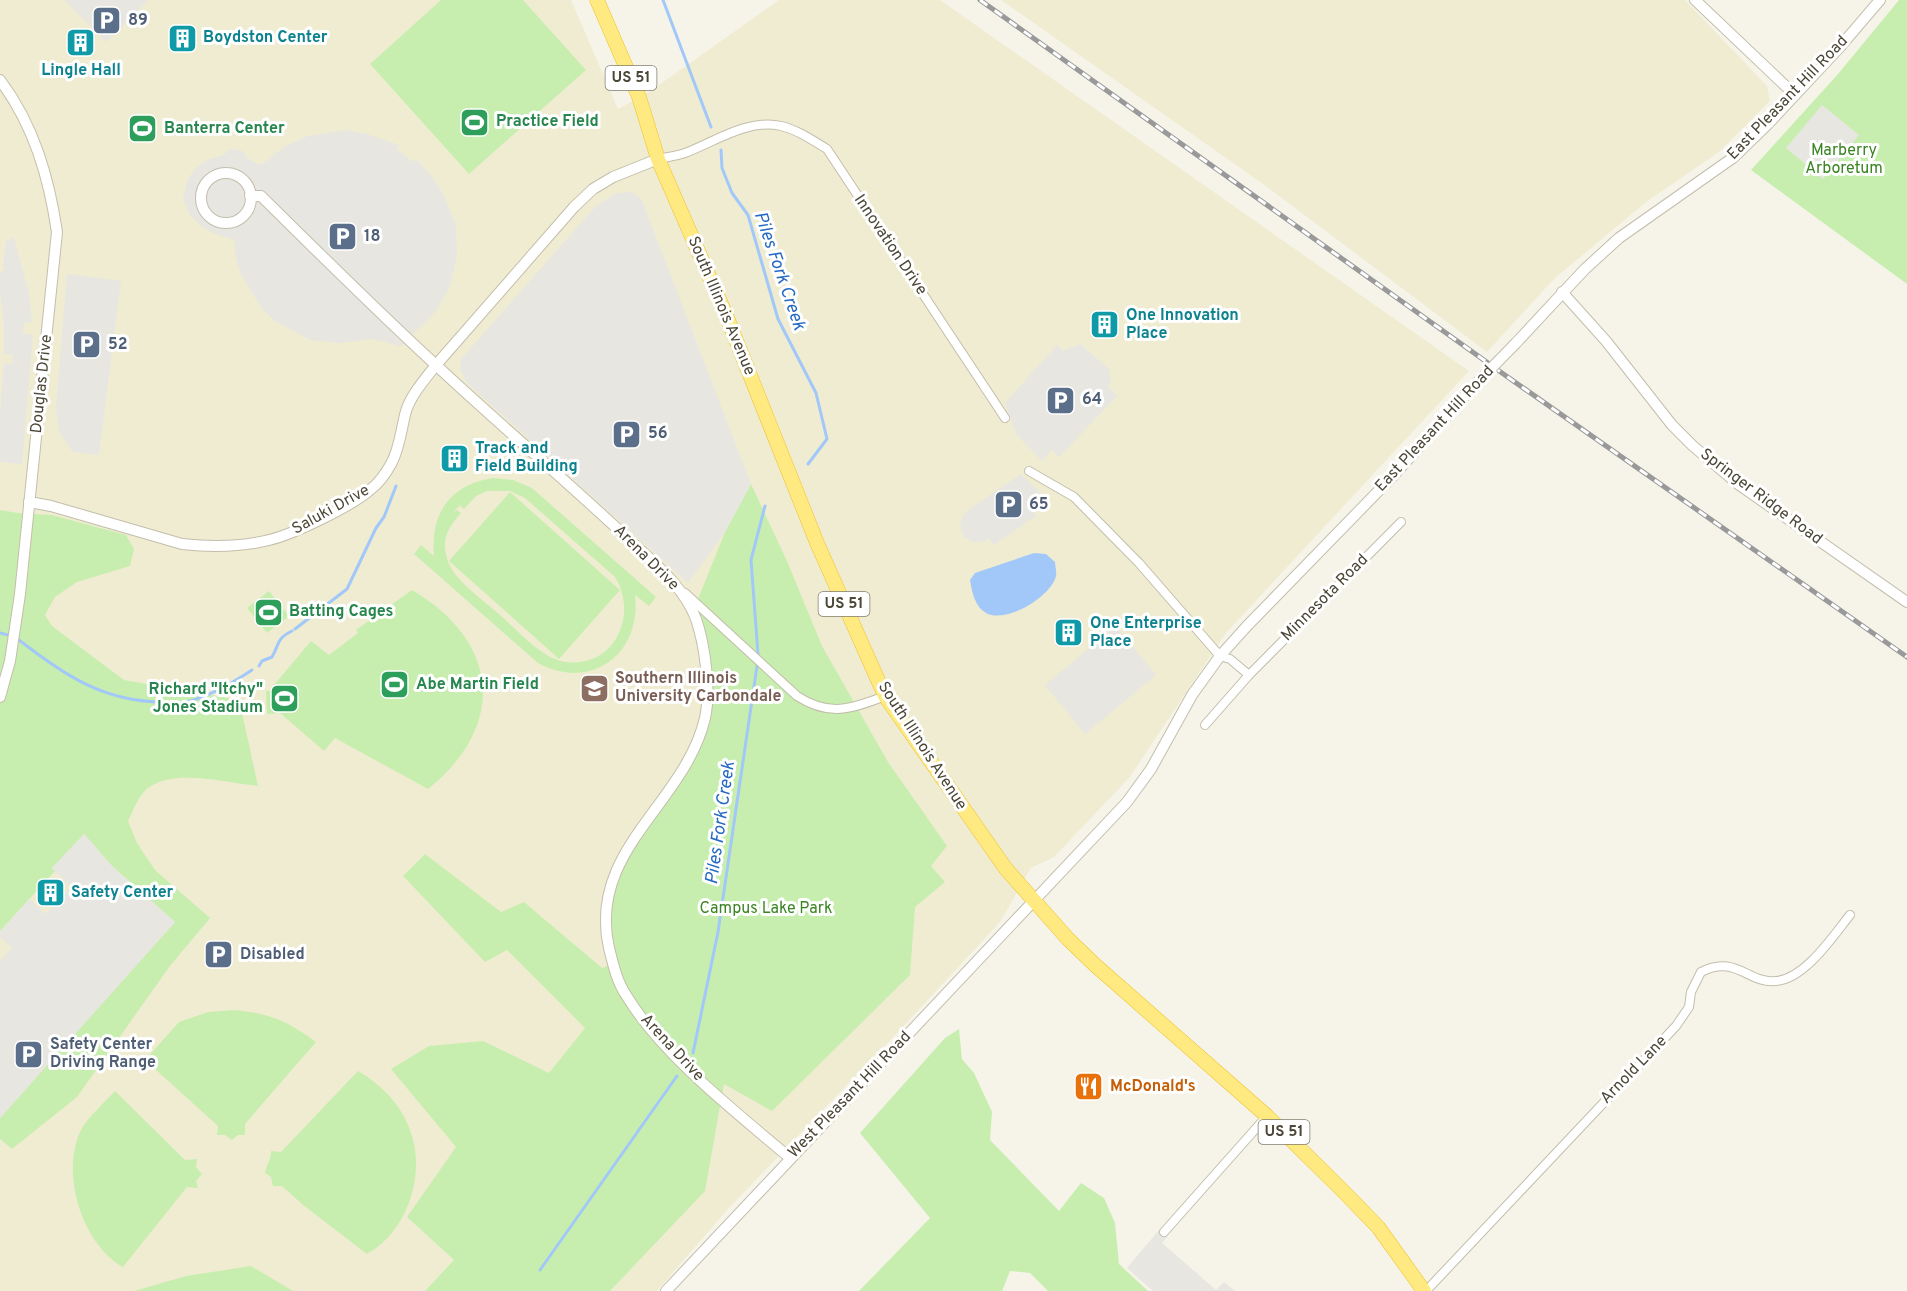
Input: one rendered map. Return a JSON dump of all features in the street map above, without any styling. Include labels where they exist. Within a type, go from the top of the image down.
[{"type":"highway","name":"South Illinois Avenue","points":[[597,0],[639,97],[658,159],[726,315],[818,543],[885,696],[1006,869],[1068,939],[1268,1116],[1378,1227],[1425,1291]]},
{"type":"street","points":[[1695,0],[1795,95]]},
{"type":"street","name":"East Pleasant Hill Road","points":[[1035,900],[1127,801],[1151,769],[1192,695],[1220,656],[1247,626],[1364,506],[1562,292],[1619,238],[1734,157],[1839,48],[1880,0]]},
{"type":"street","name":"Douglas Drive","points":[[0,80],[16,103],[38,151],[48,180],[57,232],[20,594],[11,655],[0,697]]},
{"type":"street","name":"Innovation Drive","points":[[658,159],[682,154],[740,130],[763,124],[782,126],[802,133],[827,149],[1005,418]]},
{"type":"street","name":"Saluki Drive","points":[[29,502],[182,544],[238,545],[268,540],[312,523],[361,497],[372,489],[390,467],[395,457],[406,409],[436,365],[593,189],[613,177],[658,159]]},
{"type":"street","name":"Arena Drive","points":[[227,173],[236,175],[244,181],[249,188],[250,196],[250,205],[241,218],[222,223],[206,214],[201,198],[207,182],[219,174],[227,173]]},
{"type":"street","name":"Arena Drive","points":[[250,196],[261,196],[436,365],[580,494],[675,584],[695,617],[702,643],[708,688],[705,718],[692,752],[667,795],[638,831],[621,860],[604,913],[605,929],[613,964],[625,994],[661,1040],[716,1094],[790,1158]]},
{"type":"street","name":"Springer Ridge Road","points":[[1562,292],[1606,341],[1672,425],[1693,446],[1738,484],[1907,602]]},
{"type":"street","points":[[1029,471],[1074,497],[1139,563],[1220,656],[1230,659],[1250,675]]},
{"type":"street","name":"Minnesota Road","points":[[1205,725],[1250,675],[1401,522]]},
{"type":"street","points":[[675,584],[797,696],[811,704],[838,710],[885,696]]},
{"type":"street","name":"West Pleasant Hill Road","points":[[666,1291],[1035,900]]},
{"type":"street","name":"Arnold Lane","points":[[1425,1291],[1676,1026],[1689,1007],[1691,992],[1701,972],[1717,966],[1729,966],[1764,980],[1775,982],[1785,979],[1818,955],[1850,915]]},
{"type":"street","points":[[1164,1232],[1268,1116]]},
{"type":"shaded area","name":"Southern Illinois University Carbondale","points":[[0,0],[571,0],[618,109],[649,92],[779,0],[940,0],[1469,371],[1226,633],[1129,778],[1054,857],[1031,868],[1000,922],[727,1210],[657,1291],[0,1291]]},
{"type":"shaded area","name":"89","points":[[65,0],[149,0],[106,42]]},
{"type":"shaded area","points":[[1001,0],[1685,0],[1767,86],[1770,101],[1719,152],[1646,202],[1555,278],[1487,352],[1263,184]]},
{"type":"shaded area","points":[[1822,105],[1859,135],[1823,179],[1786,148]]},
{"type":"shaded area","name":"18","points":[[348,130],[399,145],[397,149],[413,162],[416,159],[435,180],[456,225],[457,256],[450,286],[435,312],[400,347],[371,339],[340,343],[310,340],[275,321],[262,309],[241,275],[234,240],[202,227],[190,215],[183,199],[188,178],[197,167],[207,160],[224,155],[229,149],[243,151],[247,158],[262,164],[284,147],[308,136]]},
{"type":"shaded area","name":"56","points":[[629,191],[641,198],[751,484],[725,532],[688,583],[467,383],[460,369],[461,359],[596,206],[615,194]]},
{"type":"shaded area","points":[[14,238],[29,294],[32,322],[24,323],[23,334],[33,334],[22,464],[0,462],[0,414],[4,363],[12,364],[13,355],[4,354],[0,272],[5,270],[3,265],[6,241]]},
{"type":"shaded area","name":"52","points":[[67,274],[121,281],[99,455],[73,452],[59,432],[56,408]]},
{"type":"shaded area","name":"64","points":[[1080,344],[1109,369],[1111,378],[1109,388],[1117,396],[1059,457],[1051,450],[1042,461],[1016,434],[1005,403],[1057,345],[1063,351]]},
{"type":"shaded area","name":"65","points":[[1021,474],[1047,499],[1032,511],[1036,516],[994,545],[989,539],[972,542],[963,536],[960,526],[962,517],[968,510]]},
{"type":"shaded area","points":[[1116,626],[1156,675],[1085,734],[1045,685]]},
{"type":"shaded area","name":"Safety Center Driving Range","points":[[84,834],[111,865],[175,922],[0,1118],[0,961],[12,948],[0,937],[0,932],[29,899],[46,914],[71,887],[52,868]]},
{"type":"shaded area","points":[[1160,1229],[1168,1236],[1162,1243],[1216,1290],[1224,1282],[1235,1291],[1153,1291],[1127,1268]]},
{"type":"green space","name":"Practice Field","points":[[441,0],[523,0],[586,70],[469,174],[370,64]]},
{"type":"green space","name":"Marberry Arboretum","points":[[1899,0],[1907,0],[1907,284],[1751,170],[1838,74]]},
{"type":"green space","points":[[493,478],[513,480],[532,488],[656,597],[649,606],[635,595],[635,616],[630,635],[621,650],[609,662],[594,670],[576,673],[558,671],[538,663],[414,554],[421,545],[434,556],[435,527],[440,514],[454,494],[478,481]],"holes":[[[487,491],[510,491],[525,498],[615,577],[622,593],[624,609],[622,624],[607,650],[594,658],[579,662],[552,658],[532,645],[471,590],[455,574],[449,564],[445,548],[446,537],[450,527],[461,513],[457,510],[453,513],[462,503],[460,506],[464,509],[476,496]]]},
{"type":"green space","name":"Campus Lake Park","points":[[751,484],[787,561],[822,646],[888,762],[947,846],[931,866],[945,882],[915,907],[910,975],[772,1111],[724,1084],[705,1191],[610,1291],[425,1291],[454,1260],[407,1217],[456,1147],[391,1069],[429,1046],[483,1041],[549,1073],[585,1028],[507,950],[485,962],[403,876],[425,854],[501,912],[524,902],[602,968],[613,964],[605,929],[613,877],[667,795],[705,718],[696,604],[725,532]]},
{"type":"green space","points":[[510,492],[620,590],[559,659],[449,561]]},
{"type":"green space","points":[[0,510],[52,515],[126,535],[134,549],[130,566],[77,582],[55,597],[45,615],[52,626],[124,680],[228,698],[241,708],[258,786],[203,778],[175,778],[151,786],[140,797],[128,821],[137,843],[155,870],[210,918],[170,966],[77,1097],[12,1149],[0,1139],[0,1118],[175,922],[111,865],[84,834],[52,868],[55,871],[0,931]]},
{"type":"green space","name":"Abe Martin Field","points":[[412,590],[441,611],[462,634],[476,659],[483,685],[481,711],[471,738],[454,764],[428,789],[335,738],[324,751],[280,713],[267,714],[266,691],[274,690],[274,685],[311,641],[329,655],[358,633],[356,630]]},
{"type":"green space","name":"Batting Cages","points":[[269,591],[289,616],[267,633],[247,608]]},
{"type":"green space","points":[[235,1010],[278,1019],[316,1042],[245,1124],[245,1135],[238,1135],[232,1140],[225,1135],[217,1135],[218,1126],[145,1060],[179,1022],[208,1012]]},
{"type":"green space","points":[[959,1029],[962,1059],[974,1073],[992,1112],[990,1140],[1059,1211],[1081,1183],[1104,1198],[1115,1223],[1119,1264],[1148,1291],[1048,1291],[1030,1273],[1010,1271],[1002,1291],[859,1291],[930,1218],[860,1133],[945,1038]]},
{"type":"green space","points":[[358,1071],[383,1089],[402,1113],[411,1133],[416,1167],[410,1201],[402,1217],[393,1232],[367,1254],[282,1186],[273,1186],[271,1177],[265,1173],[271,1151],[281,1152]]},
{"type":"green space","points":[[115,1091],[185,1160],[197,1159],[196,1167],[202,1174],[196,1181],[198,1188],[187,1187],[123,1267],[96,1242],[86,1225],[74,1186],[73,1166],[75,1147],[81,1130]]},
{"type":"green space","points":[[251,1266],[293,1291],[134,1291],[186,1276]]},
{"type":"water","points":[[1034,553],[1046,554],[1055,562],[1056,576],[1046,592],[1016,612],[995,615],[982,610],[975,599],[970,580],[975,573]]},
{"type":"waterway","name":"Piles Fork Creek","points":[[663,0],[711,127]]},
{"type":"waterway","name":"Piles Fork Creek","points":[[721,150],[722,168],[732,193],[748,215],[778,319],[816,393],[827,439],[808,464]]},
{"type":"waterway","points":[[295,629],[347,589],[376,528],[384,517],[396,486]]},
{"type":"waterway","name":"Piles Fork Creek","points":[[758,654],[751,560],[765,506]]},
{"type":"waterway","points":[[259,666],[262,661],[272,657],[281,639],[292,631]]},
{"type":"waterway","points":[[0,633],[8,635]]},
{"type":"waterway","points":[[19,640],[52,664],[86,684],[103,692],[142,701],[183,703],[194,700],[220,689],[252,670]]},
{"type":"waterway","name":"Piles Fork Creek","points":[[693,1053],[718,932],[757,666]]},
{"type":"waterway","name":"Piles Fork Creek","points":[[540,1270],[677,1076]]},
{"type":"railway","points":[[980,0],[1502,373],[1907,657]]},
{"type":"place","name":"89","points":[[107,21]]},
{"type":"place","name":"Boydston Center","points":[[182,38]]},
{"type":"place","name":"Lingle Hall","points":[[81,43]]},
{"type":"place","name":"Practice Field","points":[[475,122]]},
{"type":"place","name":"Banterra Center","points":[[143,129]]},
{"type":"place","name":"18","points":[[343,237]]},
{"type":"place","name":"One Innovation Place","points":[[1105,325]]},
{"type":"place","name":"52","points":[[87,345]]},
{"type":"place","name":"64","points":[[1061,400]]},
{"type":"place","name":"56","points":[[627,434]]},
{"type":"place","name":"Track and Field Building","points":[[454,458]]},
{"type":"place","name":"65","points":[[1008,505]]},
{"type":"place","name":"Batting Cages","points":[[268,612]]},
{"type":"place","name":"One Enterprise Place","points":[[1069,633]]},
{"type":"place","name":"Abe Martin Field","points":[[395,685]]},
{"type":"place","name":"Southern Illinois University Carbondale","points":[[594,688]]},
{"type":"place","name":"Richard \"Itchy\" Jones Stadium","points":[[284,699]]},
{"type":"place","name":"Safety Center","points":[[50,893]]},
{"type":"place","name":"Disabled","points":[[219,955]]},
{"type":"place","name":"Safety Center Driving Range","points":[[29,1054]]},
{"type":"place","name":"McDonald's","points":[[1089,1087]]}]
